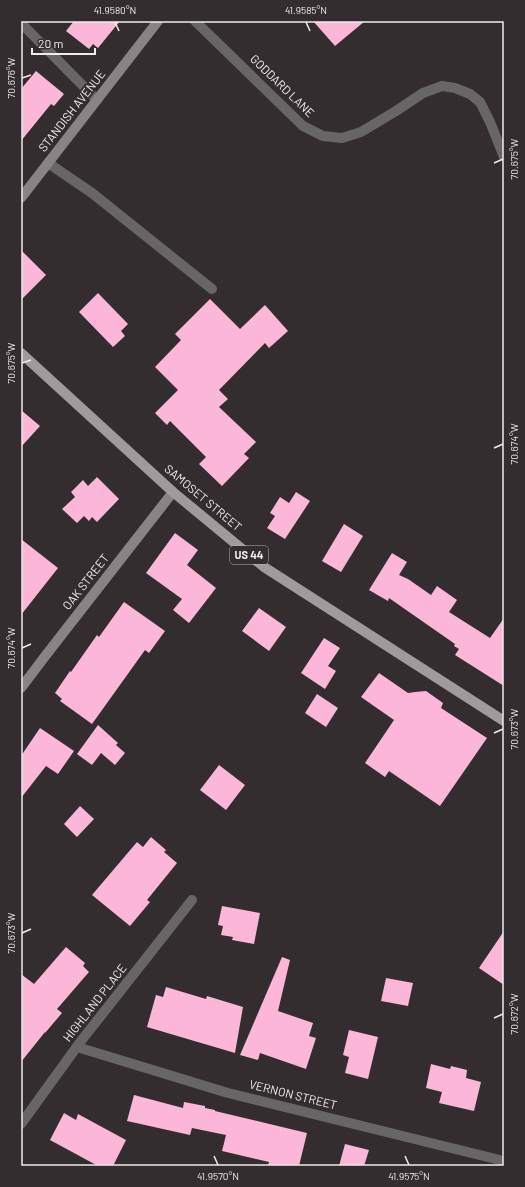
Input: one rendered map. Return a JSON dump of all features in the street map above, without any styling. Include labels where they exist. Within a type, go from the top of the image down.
[{"type":"main road","name":"STANDISH AVENUE","points":[[21,198],[158,21]]},
{"type":"main road","name":"SAMOSET STREET","points":[[21,353],[173,492],[264,567],[504,722]]},
{"type":"main road","name":"OAK STREET","points":[[21,688],[173,492]]},
{"type":"street","name":"GODDARD LANE","points":[[195,21],[303,126],[323,136],[342,138],[361,132],[422,93],[442,86],[455,88],[470,94],[480,102],[504,157]]},
{"type":"street","points":[[21,23],[97,100]]},
{"type":"street","points":[[48,163],[92,193],[212,289]]},
{"type":"street","name":"HIGHLAND PLACE","points":[[21,1124],[77,1047],[192,900]]},
{"type":"street","name":"VERNON STREET","points":[[77,1047],[228,1093],[504,1161]]},
{"type":"building","points":[[74,21],[120,21],[98,48],[93,44],[89,49],[66,31]]},
{"type":"building","points":[[313,21],[365,21],[335,46]]},
{"type":"building","points":[[36,71],[64,94],[54,106],[51,104],[21,141],[21,89]]},
{"type":"building","points":[[21,250],[46,275],[21,300]]},
{"type":"building","points":[[98,293],[128,324],[121,331],[125,336],[113,347],[79,312]]},
{"type":"building","points":[[210,299],[240,329],[265,305],[288,331],[269,348],[265,343],[219,390],[228,399],[219,407],[256,442],[244,454],[249,458],[222,486],[199,464],[206,457],[170,421],[167,425],[155,413],[178,390],[155,367],[181,340],[175,334]]},
{"type":"building","points":[[21,410],[40,426],[21,447]]},
{"type":"building","points":[[97,477],[119,499],[97,522],[92,517],[89,521],[84,516],[77,523],[62,509],[75,497],[71,492],[83,480],[88,486]]},
{"type":"building","points":[[296,492],[310,501],[285,539],[267,528],[275,516],[270,513],[280,497],[289,503]]},
{"type":"building","points":[[344,524],[363,536],[341,572],[322,561]]},
{"type":"building","points":[[175,533],[198,550],[187,565],[216,588],[189,623],[173,610],[182,599],[146,573]]},
{"type":"building","points":[[21,539],[58,568],[21,615]]},
{"type":"building","points":[[392,553],[407,562],[399,575],[408,579],[431,595],[437,586],[457,600],[449,612],[490,638],[504,618],[504,686],[455,655],[459,649],[454,646],[455,644],[389,598],[388,601],[369,590]]},
{"type":"building","points":[[124,602],[165,631],[149,653],[145,650],[92,724],[60,701],[62,699],[55,693],[97,635],[99,637]]},
{"type":"building","points":[[259,608],[286,627],[269,651],[242,631]]},
{"type":"building","points":[[324,638],[340,648],[328,666],[336,671],[325,689],[301,673]]},
{"type":"building","points":[[379,673],[408,693],[426,691],[443,703],[441,708],[487,738],[440,806],[389,771],[385,777],[365,763],[394,720],[361,697]]},
{"type":"building","points":[[317,694],[338,708],[326,727],[305,713]]},
{"type":"building","points":[[98,725],[118,743],[116,745],[125,753],[115,765],[101,753],[92,765],[77,754]]},
{"type":"building","points":[[40,728],[74,751],[58,774],[46,766],[21,798],[21,756]]},
{"type":"building","points":[[219,765],[245,785],[226,810],[200,790]]},
{"type":"building","points":[[80,806],[94,819],[77,837],[64,824]]},
{"type":"building","points":[[151,837],[166,850],[164,852],[177,863],[147,900],[150,902],[130,926],[92,895],[137,842],[143,847]]},
{"type":"building","points":[[222,906],[260,913],[254,944],[232,940],[233,937],[221,935],[223,926],[218,925]]},
{"type":"building","points":[[504,931],[504,985],[479,968]]},
{"type":"building","points":[[66,947],[85,963],[83,966],[89,972],[57,1009],[62,1013],[21,1062],[21,974],[34,984]]},
{"type":"building","points":[[282,957],[290,960],[278,1011],[313,1023],[309,1036],[316,1038],[306,1069],[260,1053],[258,1060],[240,1055]]},
{"type":"building","points":[[386,978],[413,983],[408,1006],[381,1001]]},
{"type":"building","points":[[166,987],[206,999],[207,996],[243,1007],[235,1053],[147,1027],[156,995],[163,997]]},
{"type":"building","points":[[349,1030],[378,1037],[368,1079],[345,1073],[349,1057],[343,1055]]},
{"type":"building","points":[[431,1064],[450,1069],[451,1066],[467,1070],[466,1078],[481,1082],[474,1111],[439,1103],[442,1092],[426,1088]]},
{"type":"building","points":[[134,1095],[183,1108],[184,1102],[205,1106],[205,1108],[215,1111],[307,1133],[299,1166],[268,1166],[269,1162],[222,1151],[226,1135],[192,1128],[190,1135],[127,1121]]},
{"type":"building","points":[[64,1113],[76,1120],[78,1114],[126,1140],[113,1166],[98,1166],[50,1140]]},
{"type":"building","points":[[345,1144],[369,1150],[364,1166],[339,1166]]}]
